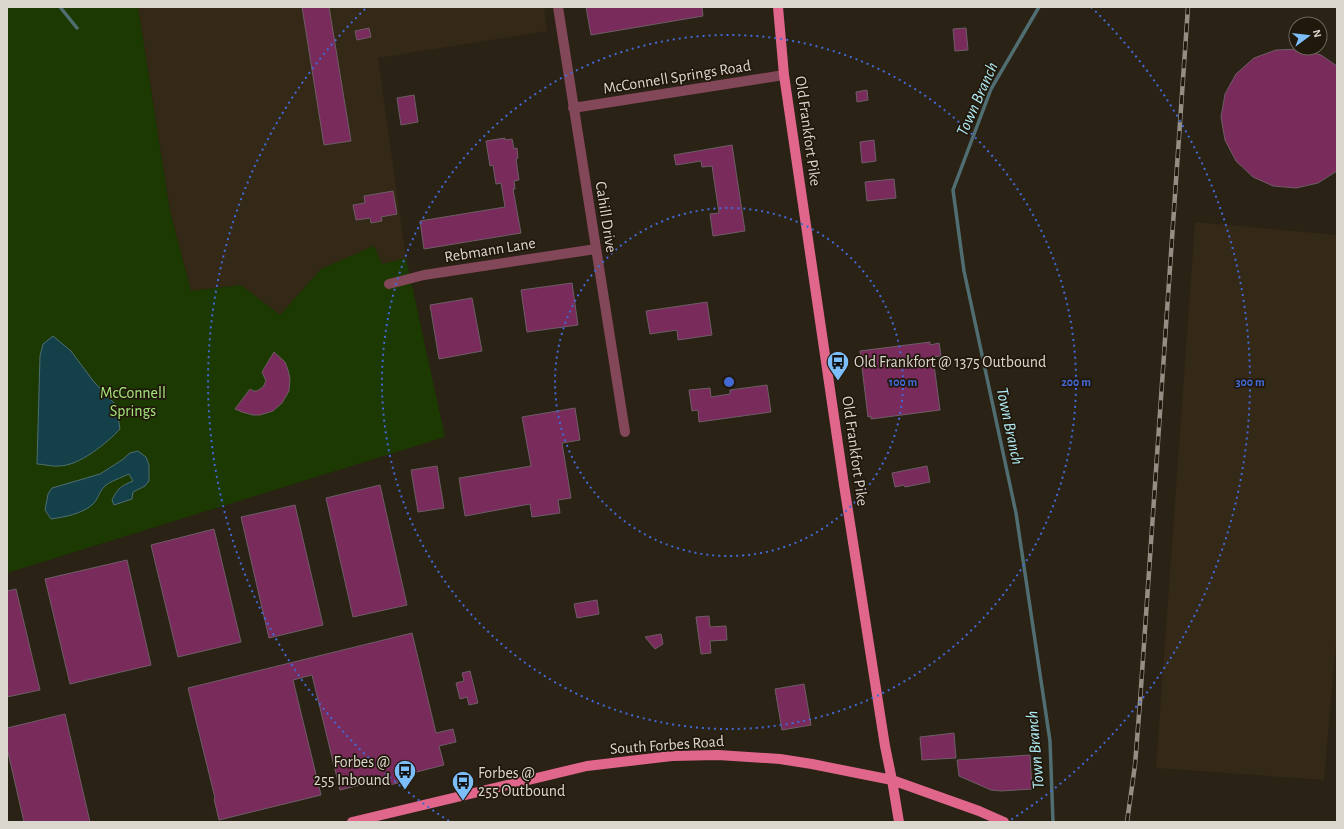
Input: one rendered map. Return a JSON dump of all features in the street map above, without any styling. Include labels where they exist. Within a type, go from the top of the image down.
[{"type":"main road","name":"Old Frankfort Pike","points":[[778,7],[784,75],[844,485],[885,746],[899,822]]},
{"type":"main road","name":"South Forbes Road","points":[[352,822],[587,766],[672,756],[718,755],[780,759],[892,780],[1004,822]]},
{"type":"street","name":"Cahill Drive","points":[[558,7],[625,432]]},
{"type":"street","name":"McConnell Springs Road","points":[[574,108],[784,75]]},
{"type":"street","name":"Rebmann Lane","points":[[389,284],[424,275],[596,249]]},
{"type":"shaded area","points":[[138,7],[544,7],[547,31],[378,58],[406,258],[382,264],[374,246],[321,269],[280,315],[241,285],[191,291],[170,211]]},
{"type":"shaded area","points":[[1195,222],[1337,235],[1337,633],[1324,780],[1156,768]]},
{"type":"green space","name":"McConnell Springs","points":[[7,7],[138,7],[170,211],[191,291],[241,285],[280,315],[321,269],[374,246],[382,264],[406,258],[445,437],[7,573]]},
{"type":"water","points":[[53,336],[71,351],[94,382],[116,405],[120,429],[108,441],[84,458],[67,465],[56,466],[37,464],[40,356],[43,344]]},
{"type":"water","points":[[138,451],[146,457],[149,465],[149,481],[145,486],[133,492],[132,499],[114,505],[112,500],[120,488],[133,481],[129,474],[106,485],[94,503],[83,511],[73,515],[51,519],[45,510],[48,494],[52,488],[100,474],[130,453]]},
{"type":"building","points":[[302,7],[329,7],[351,141],[324,145]]},
{"type":"building","points":[[586,7],[702,7],[703,16],[591,35]]},
{"type":"building","points":[[369,28],[371,37],[357,40],[355,31]]},
{"type":"building","points":[[966,28],[968,50],[955,51],[953,29]]},
{"type":"building","points":[[1288,49],[1288,56],[1322,56],[1337,66],[1337,171],[1318,183],[1296,188],[1273,186],[1253,177],[1236,161],[1225,140],[1221,117],[1225,94],[1236,74],[1254,58],[1276,50]]},
{"type":"building","points":[[867,90],[868,100],[857,102],[856,92]]},
{"type":"building","points":[[414,95],[418,122],[401,125],[397,98]]},
{"type":"building","points":[[505,138],[505,140],[512,139],[514,149],[517,148],[518,158],[516,159],[519,180],[514,181],[515,189],[513,189],[521,233],[424,249],[420,221],[505,207],[501,183],[496,184],[493,165],[490,166],[486,141]]},
{"type":"building","points":[[874,140],[876,161],[862,163],[860,142]]},
{"type":"building","points":[[732,145],[745,231],[713,236],[710,214],[719,213],[712,166],[702,167],[701,161],[676,165],[674,155]]},
{"type":"building","points":[[894,179],[896,198],[867,201],[865,182]]},
{"type":"building","points":[[393,191],[397,214],[381,217],[382,221],[371,223],[370,218],[356,220],[353,205],[365,203],[364,196]]},
{"type":"building","points":[[572,283],[578,325],[527,332],[521,290]]},
{"type":"building","points":[[472,298],[482,351],[439,359],[430,305]]},
{"type":"building","points":[[707,302],[712,335],[678,340],[677,330],[650,334],[646,311]]},
{"type":"building","points":[[930,342],[930,345],[939,343],[941,356],[933,357],[940,410],[871,419],[871,416],[868,417],[860,351]]},
{"type":"building","points":[[274,352],[285,362],[290,378],[289,391],[282,403],[273,411],[260,415],[253,415],[235,409],[250,389],[257,391],[263,387],[266,381],[262,372]]},
{"type":"building","points":[[767,385],[771,412],[699,422],[698,410],[692,411],[689,390],[710,388],[711,397],[730,394],[730,390]]},
{"type":"building","points":[[575,408],[580,440],[562,443],[571,498],[558,500],[560,513],[532,517],[530,504],[465,516],[459,478],[531,466],[522,417]]},
{"type":"building","points":[[437,466],[444,508],[418,512],[411,470]]},
{"type":"building","points":[[927,466],[930,482],[905,487],[904,485],[895,487],[892,473]]},
{"type":"building","points":[[380,485],[407,605],[353,617],[326,498]]},
{"type":"building","points":[[295,505],[323,625],[269,638],[241,517]]},
{"type":"building","points":[[214,529],[241,642],[178,657],[151,545]]},
{"type":"building","points":[[127,560],[151,665],[70,684],[45,579]]},
{"type":"building","points":[[16,589],[40,690],[7,697],[7,591]]},
{"type":"building","points":[[597,600],[599,614],[577,618],[574,604]]},
{"type":"building","points":[[709,616],[710,627],[726,626],[727,640],[710,641],[711,653],[701,654],[696,617]]},
{"type":"building","points":[[412,633],[436,733],[453,729],[456,742],[439,746],[444,765],[397,777],[398,783],[389,785],[387,778],[340,790],[312,675],[293,680],[321,795],[219,820],[188,688]]},
{"type":"building","points":[[661,634],[663,644],[655,649],[645,637]]},
{"type":"building","points":[[470,671],[478,703],[469,705],[467,697],[460,699],[456,683],[464,681],[462,673]]},
{"type":"building","points":[[804,684],[811,725],[782,730],[775,689]]},
{"type":"building","points":[[65,714],[90,822],[24,822],[7,748],[7,728]]},
{"type":"building","points":[[954,733],[956,758],[922,760],[920,737]]},
{"type":"building","points":[[1030,755],[1032,789],[1001,791],[991,790],[959,776],[957,760]]},
{"type":"waterway","points":[[60,7],[77,28]]},
{"type":"waterway","name":"Town Branch","points":[[1039,7],[991,89],[953,190],[964,271],[1016,513],[1050,741],[1053,822]]},
{"type":"railway","points":[[1127,822],[1135,765],[1140,702],[1188,7]]},
{"type":"place","name":"Old Frankfort @ 1375 Outbound","points":[[838,382]]},
{"type":"place","name":"Forbes @ 255 Inbound","points":[[405,790]]},
{"type":"place","name":"Forbes @ 255 Outbound","points":[[463,802]]}]
